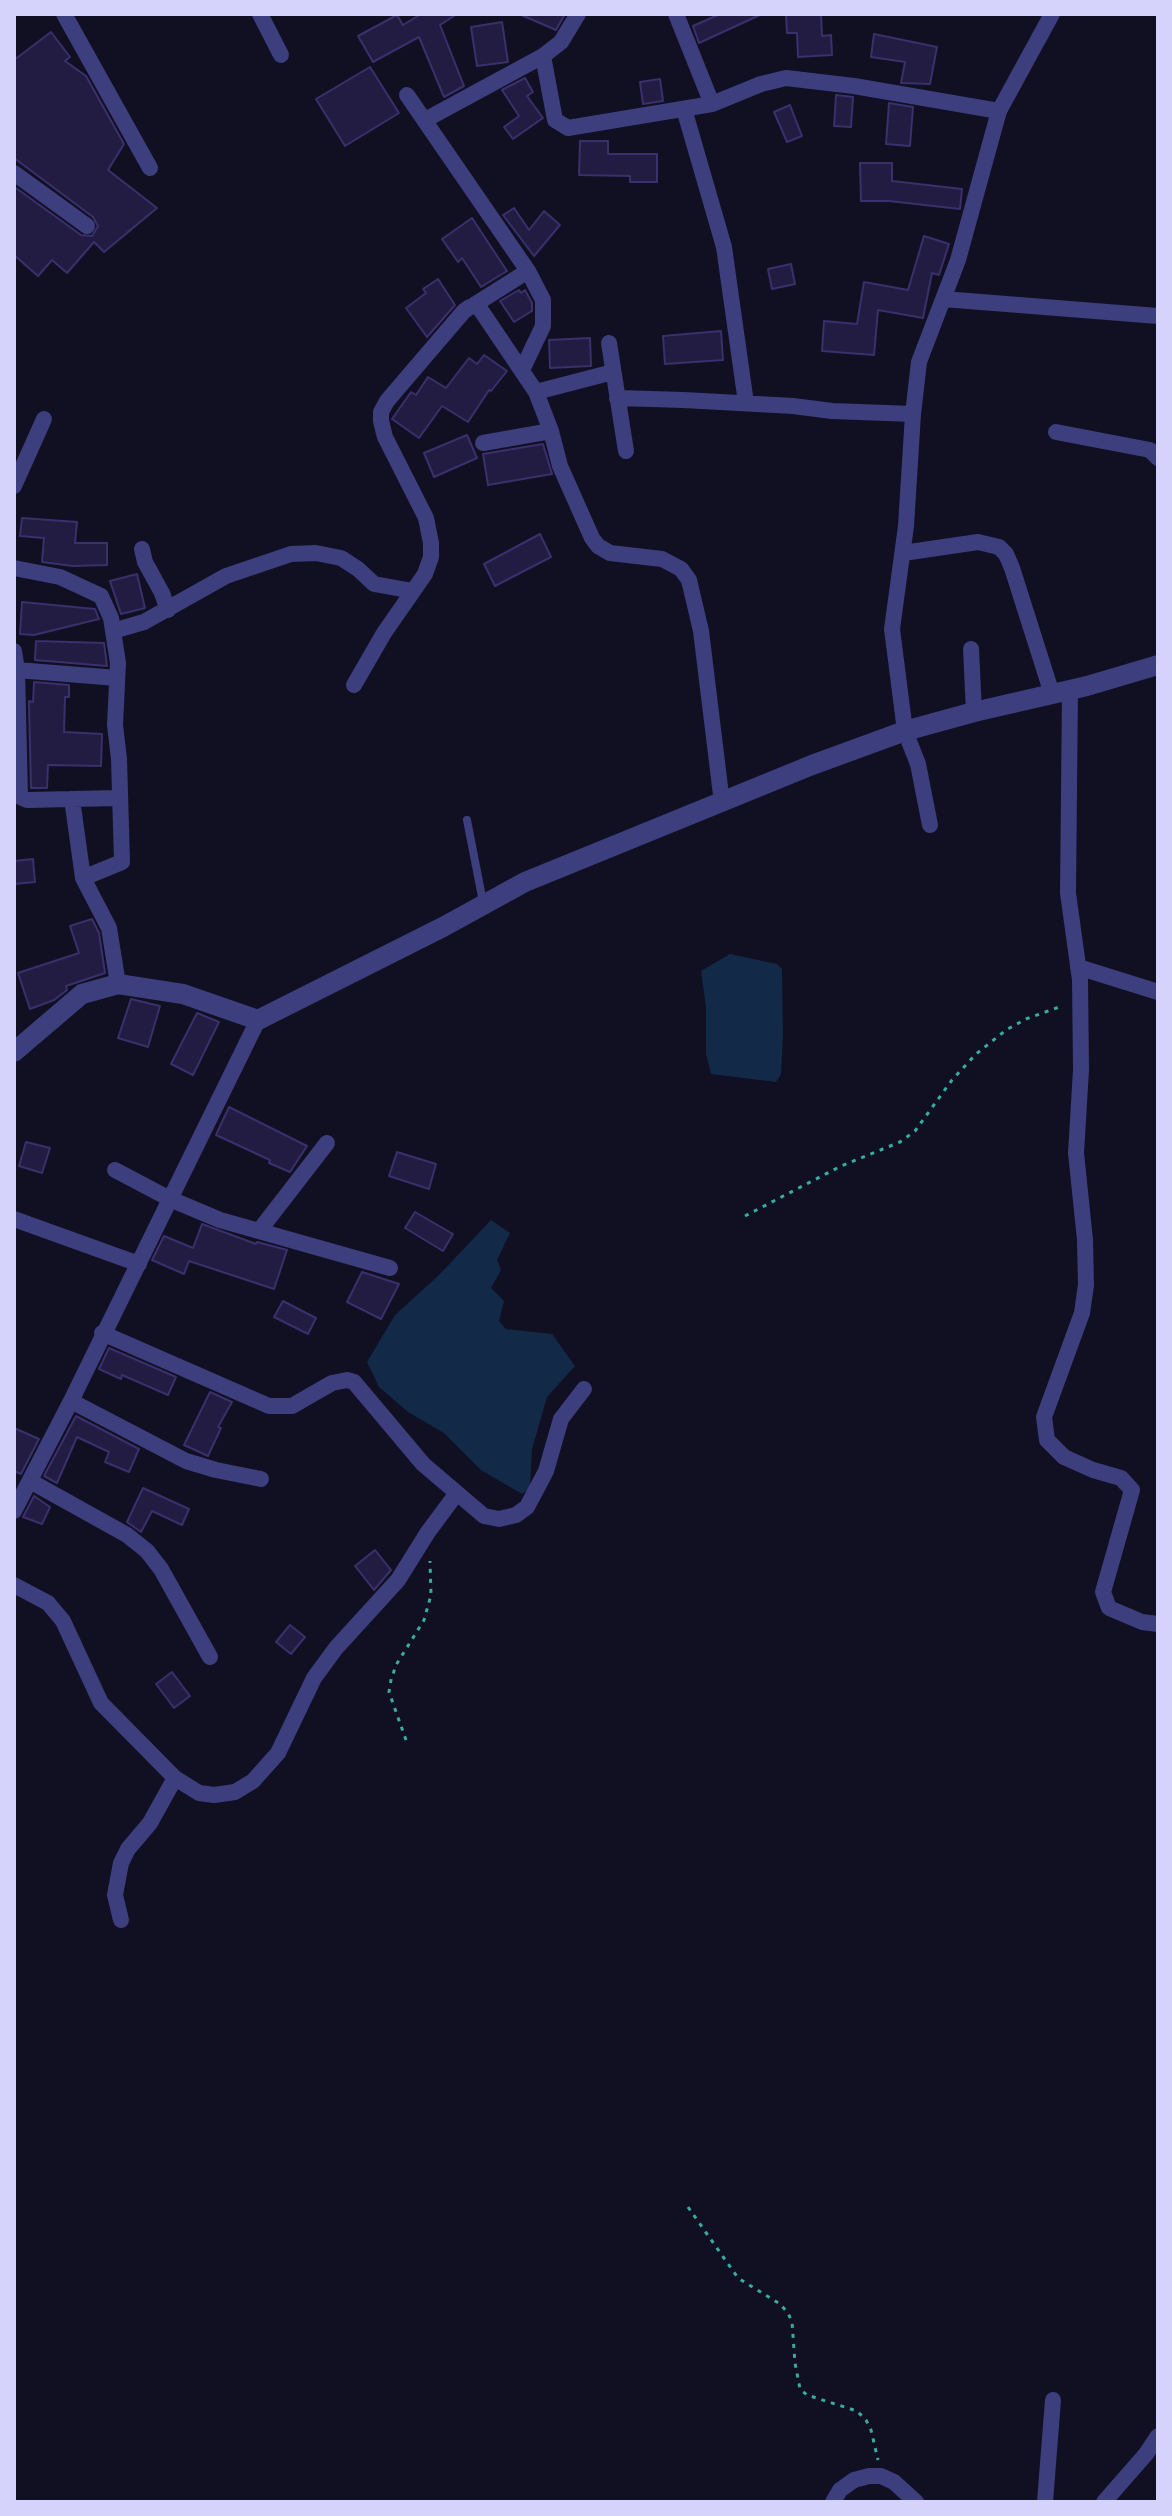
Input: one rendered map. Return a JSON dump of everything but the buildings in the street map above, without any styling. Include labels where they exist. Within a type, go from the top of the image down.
[{"type":"street","points":[[64,14],[150,168]]},
{"type":"street","points":[[260,14],[281,55]]},
{"type":"street","points":[[425,120],[543,56],[561,42],[578,14]]},
{"type":"street","points":[[676,14],[712,104]]},
{"type":"street","points":[[930,825],[921,777],[905,731],[892,629],[903,553],[919,362],[958,260],[999,111],[1052,14]]},
{"type":"street","points":[[543,56],[555,120],[562,127],[576,129],[712,104],[761,84],[786,78],[854,86],[999,111]]},
{"type":"street","points":[[407,95],[528,271],[543,300],[543,326],[522,370]]},
{"type":"street","points":[[684,109],[724,247],[746,403]]},
{"type":"street","points":[[14,173],[87,226]]},
{"type":"street","points":[[354,685],[384,633],[425,574],[431,557],[426,518],[385,437],[381,412],[464,311],[528,271]]},
{"type":"street","points":[[943,299],[1158,316]]},
{"type":"street","points":[[474,305],[482,309],[536,392],[560,466],[598,546],[610,553],[662,559],[681,569],[689,580],[701,631],[722,803]]},
{"type":"street","points":[[609,343],[626,451]]},
{"type":"street","points":[[536,392],[613,372]]},
{"type":"street","points":[[617,398],[913,414]]},
{"type":"street","points":[[14,486],[44,419]]},
{"type":"street","points":[[483,443],[551,431]]},
{"type":"street","points":[[1056,432],[1150,450],[1158,458]]},
{"type":"street","points":[[903,553],[978,542],[999,547],[1012,568],[1061,692],[1068,893],[1080,1002],[1081,1070],[1076,1153],[1085,1240],[1086,1285],[1082,1313],[1044,1417],[1047,1440],[1064,1457],[1121,1478],[1132,1490],[1103,1592],[1109,1608],[1142,1622],[1158,1624]]},
{"type":"street","points":[[142,549],[168,610]]},
{"type":"street","points":[[113,631],[144,622],[226,576],[291,554],[316,553],[341,558],[374,584],[413,591]]},
{"type":"street","points":[[14,568],[60,577],[101,596],[111,618],[117,678],[115,725],[122,862],[83,878]]},
{"type":"street","points":[[971,649],[974,712]]},
{"type":"street","points":[[14,651],[20,797],[27,800],[119,798]]},
{"type":"street","points":[[14,1511],[258,1020],[525,882],[812,765],[905,731],[1158,665]]},
{"type":"street","points":[[17,670],[117,678]]},
{"type":"street","points":[[72,799],[83,878],[109,928],[118,984]]},
{"type":"street","points":[[1078,967],[1158,992]]},
{"type":"street","points":[[14,1052],[82,994],[118,984],[183,994],[258,1020]]},
{"type":"street","points":[[259,1231],[327,1143]]},
{"type":"street","points":[[115,1170],[170,1199],[220,1220],[390,1268]]},
{"type":"street","points":[[14,1219],[139,1264]]},
{"type":"street","points":[[102,1333],[269,1406],[292,1406],[332,1383],[354,1382],[423,1464],[484,1516],[499,1519],[516,1515],[527,1507],[546,1471],[561,1419],[584,1389]]},
{"type":"street","points":[[71,1401],[186,1461],[261,1479]]},
{"type":"street","points":[[30,1481],[127,1535],[147,1551],[161,1569],[210,1657]]},
{"type":"street","points":[[14,1585],[48,1603],[63,1621],[101,1703],[175,1778],[199,1793],[214,1795],[235,1792],[253,1781],[278,1753],[314,1678],[336,1648],[398,1580],[457,1493]]},
{"type":"street","points":[[121,1920],[115,1895],[121,1863],[128,1849],[150,1823],[175,1778]]},
{"type":"street","points":[[1045,2502],[1053,2400]]},
{"type":"street","points":[[1104,2502],[1158,2436]]},
{"type":"street","points":[[833,2502],[840,2490],[854,2480],[869,2476],[881,2476],[894,2482],[916,2502]]},
{"type":"lane","points":[[467,820],[484,904]]},
{"type":"path","points":[[745,1216],[841,1166],[900,1142],[915,1131],[960,1072],[1006,1030],[1047,1009],[1080,1002]]},
{"type":"path","points":[[406,1740],[389,1692],[396,1665],[424,1620],[431,1595],[432,1570],[425,1536]]},
{"type":"path","points":[[688,2207],[738,2278],[780,2304],[788,2313],[795,2335],[795,2363],[800,2389],[807,2395],[857,2411],[866,2420],[881,2476]]},
{"type":"water","points":[[730,954],[777,964],[782,969],[781,1074],[776,1082],[711,1074],[706,1054],[706,1007],[701,971]]},
{"type":"water","points":[[491,1220],[510,1233],[497,1260],[501,1270],[491,1288],[504,1301],[499,1321],[506,1329],[552,1334],[575,1366],[547,1397],[532,1449],[530,1489],[522,1494],[481,1470],[444,1433],[408,1412],[379,1387],[367,1362],[395,1315],[438,1276]]}]
